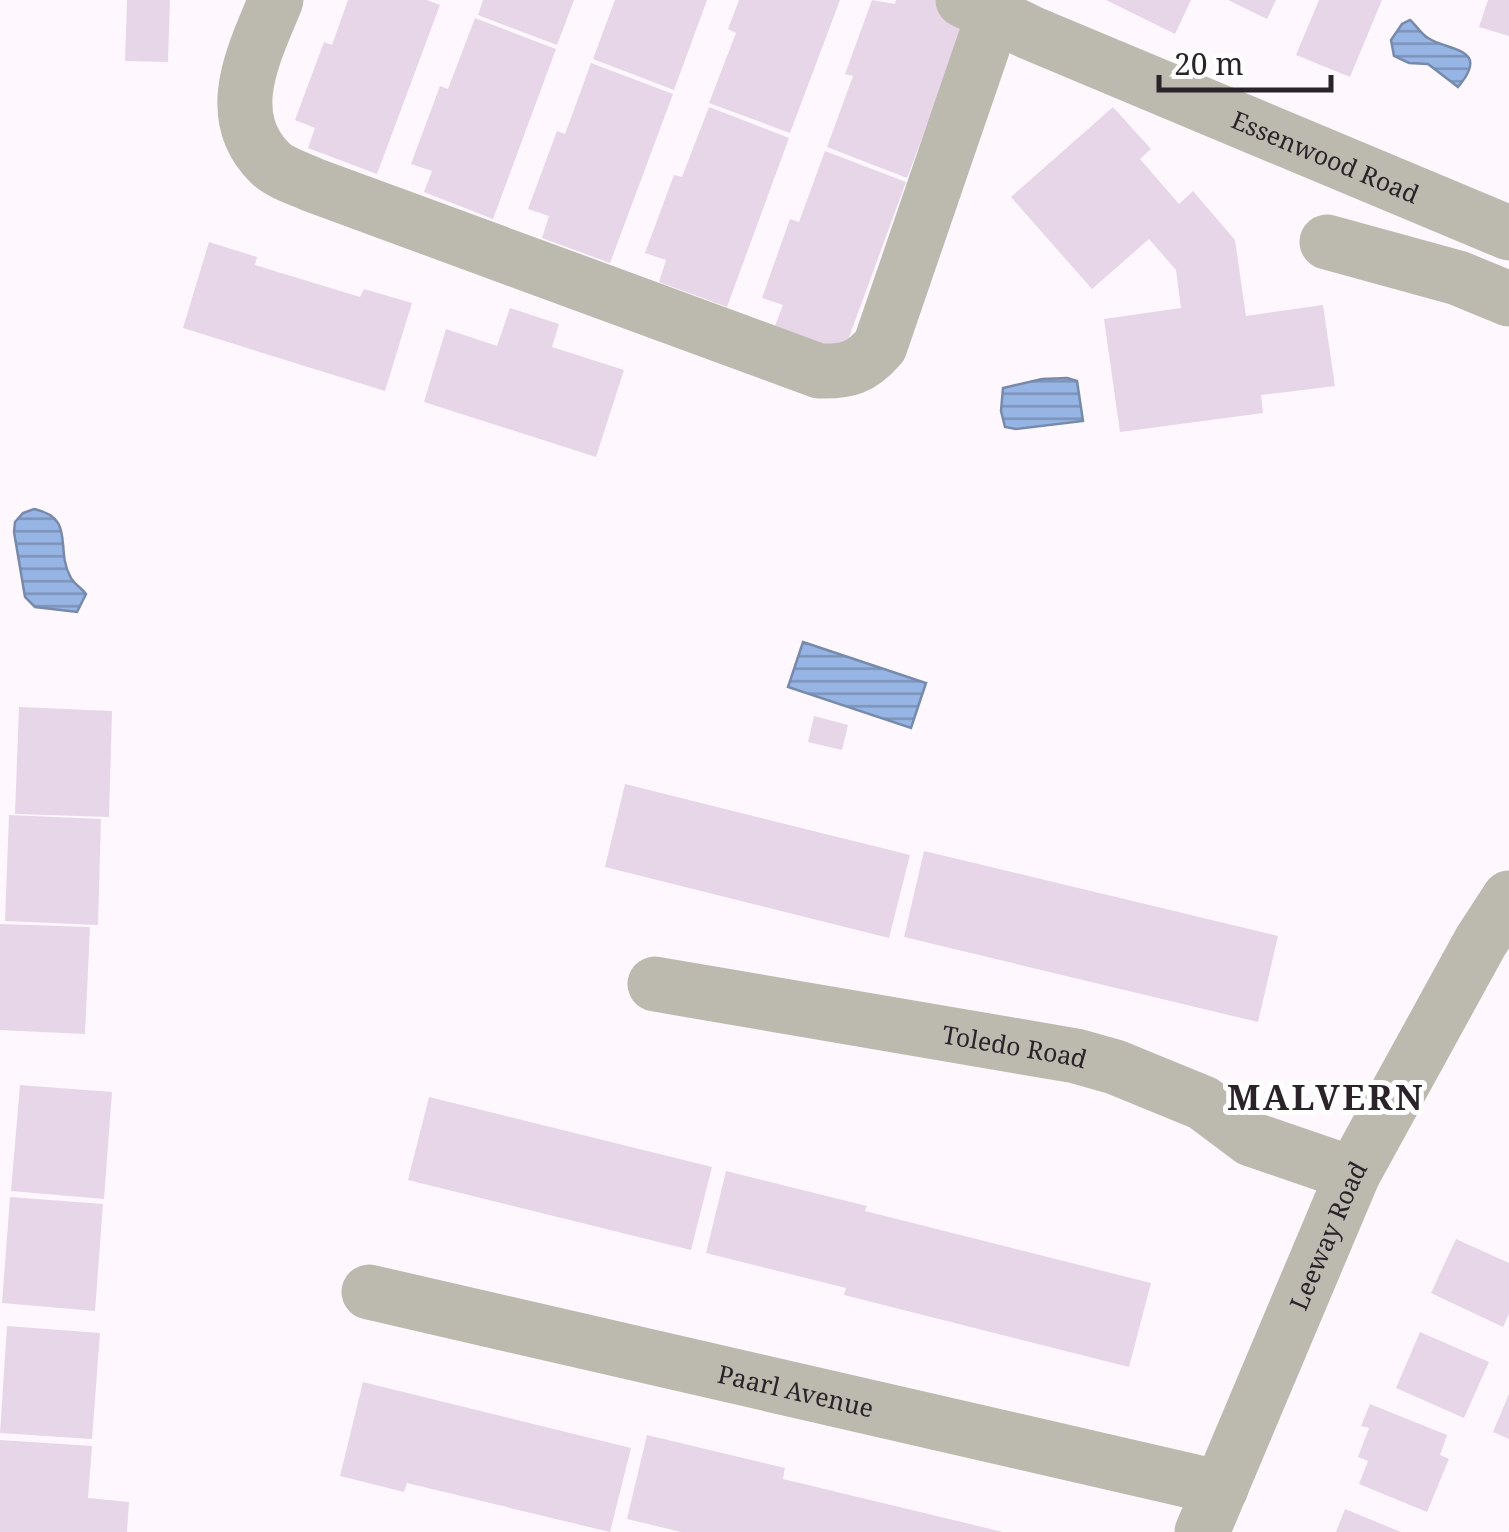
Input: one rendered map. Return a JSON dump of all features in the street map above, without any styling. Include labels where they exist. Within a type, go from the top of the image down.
[{"type":"street","points":[[276,0],[246,74],[245,109],[254,141],[272,166],[819,371],[848,372],[868,360],[880,346],[996,16]]},
{"type":"street","name":"Essenwood Road","points":[[996,16],[1509,232]]},
{"type":"street","points":[[1328,242],[1458,278],[1509,299]]},
{"type":"street","name":"Leeway Road","points":[[1211,1510],[1353,1174],[1509,898]]},
{"type":"street","name":"Toledo Road","points":[[655,984],[1076,1056],[1115,1067],[1203,1103],[1251,1139],[1353,1174]]},
{"type":"street","name":"Paarl Avenue","points":[[369,1292],[1211,1510]]},
{"type":"water","points":[[1410,20],[1428,38],[1468,57],[1467,74],[1458,87],[1428,64],[1409,63],[1394,56],[1391,40],[1402,24]]},
{"type":"water","points":[[1067,378],[1077,381],[1083,421],[1005,427],[1001,411],[1003,388]]},
{"type":"water","points":[[34,509],[47,513],[60,527],[66,565],[72,579],[86,594],[77,612],[35,607],[25,597],[15,522]]},
{"type":"water","points":[[803,642],[926,683],[911,728],[788,687]]},
{"type":"building","points":[[127,0],[170,0],[168,62],[125,61]]},
{"type":"building","points":[[348,0],[427,0],[440,5],[377,174],[308,148],[315,128],[295,120],[324,42],[332,45]]},
{"type":"building","points":[[483,0],[574,0],[557,45],[478,15]]},
{"type":"building","points":[[615,0],[707,0],[674,90],[593,59]]},
{"type":"building","points":[[739,0],[840,0],[790,133],[709,103],[736,33],[728,29]]},
{"type":"building","points":[[872,0],[895,4],[896,0],[944,0],[970,10],[907,178],[827,147],[853,76],[845,74]]},
{"type":"building","points":[[1106,0],[1191,0],[1175,34]]},
{"type":"building","points":[[1228,0],[1276,0],[1267,19]]},
{"type":"building","points":[[1319,0],[1382,0],[1350,77],[1296,55]]},
{"type":"building","points":[[1488,0],[1509,0],[1509,36],[1479,27]]},
{"type":"building","points":[[475,18],[556,49],[493,219],[424,192],[432,171],[411,164],[440,86],[448,89]]},
{"type":"building","points":[[591,63],[673,94],[610,263],[542,238],[549,216],[528,209],[557,131],[565,134]]},
{"type":"building","points":[[709,107],[789,138],[727,307],[659,282],[666,260],[645,253],[674,175],[682,177]]},
{"type":"building","points":[[1113,107],[1151,149],[1140,159],[1179,204],[1193,191],[1235,240],[1246,316],[1323,305],[1335,386],[1261,395],[1263,413],[1120,432],[1104,319],[1181,308],[1176,270],[1149,239],[1092,289],[1011,197]]},
{"type":"building","points":[[825,151],[906,182],[844,351],[775,326],[783,305],[762,298],[790,219],[799,222]]},
{"type":"building","points":[[209,242],[257,257],[255,265],[360,297],[364,289],[412,303],[385,391],[183,328]]},
{"type":"building","points":[[510,308],[559,324],[552,347],[624,370],[596,457],[424,402],[446,329],[497,346]]},
{"type":"building","points":[[19,707],[112,711],[109,817],[15,814]]},
{"type":"building","points":[[814,716],[848,725],[842,750],[808,742]]},
{"type":"building","points":[[625,784],[910,855],[889,938],[605,867]]},
{"type":"building","points":[[9,815],[101,819],[98,925],[5,921]]},
{"type":"building","points":[[924,851],[1278,936],[1258,1022],[904,937]]},
{"type":"building","points":[[0,924],[90,927],[85,1034],[0,1030]]},
{"type":"building","points":[[20,1085],[112,1092],[104,1199],[11,1191]]},
{"type":"building","points":[[429,1097],[712,1167],[691,1250],[408,1180]]},
{"type":"building","points":[[726,1171],[867,1206],[865,1211],[1151,1283],[1129,1367],[844,1295],[846,1288],[706,1253]]},
{"type":"building","points":[[10,1197],[103,1204],[95,1311],[2,1303]]},
{"type":"building","points":[[1456,1239],[1509,1263],[1509,1314],[1503,1327],[1431,1293]]},
{"type":"building","points":[[7,1326],[100,1333],[92,1439],[0,1433]]},
{"type":"building","points":[[1420,1332],[1489,1362],[1464,1418],[1396,1388]]},
{"type":"building","points":[[363,1382],[631,1448],[610,1532],[407,1483],[404,1492],[340,1476]]},
{"type":"building","points":[[1509,1394],[1509,1439],[1493,1432]]},
{"type":"building","points":[[1370,1404],[1447,1435],[1440,1455],[1449,1459],[1427,1512],[1359,1484],[1368,1461],[1358,1457],[1369,1428],[1361,1426]]},
{"type":"building","points":[[647,1435],[785,1468],[783,1479],[1003,1532],[681,1532],[627,1519]]},
{"type":"building","points":[[0,1440],[92,1446],[88,1498],[129,1502],[127,1532],[0,1532]]},
{"type":"building","points":[[1345,1509],[1401,1532],[1336,1532]]},
{"type":"district","name":"MALVERN","points":[[1326,1096]]}]
